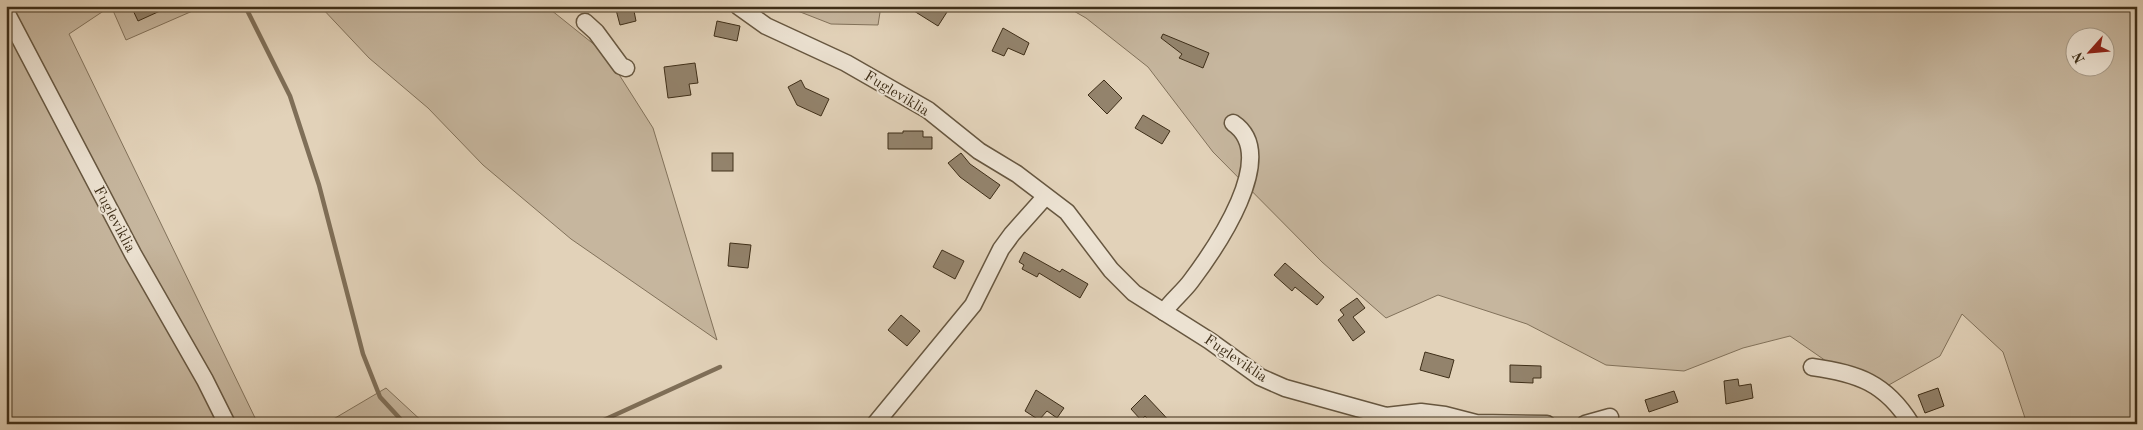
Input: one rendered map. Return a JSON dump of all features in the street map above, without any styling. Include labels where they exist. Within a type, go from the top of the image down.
[{"type":"street","name":"Fugleviklia","points":[[738,6],[787,37],[846,63],[908,97],[942,120],[979,151],[1017,174],[1073,218],[1122,283],[1260,376],[1285,388],[1386,416],[1421,412],[1445,415],[1476,423],[1547,424]]},
{"type":"street","name":"Fugleviklia","points":[[6,12],[133,254],[205,380],[227,424]]},
{"type":"street","points":[[585,22],[596,32],[621,66],[626,68]]},
{"type":"street","points":[[1164,312],[1193,279],[1239,203],[1250,167],[1250,153],[1245,135],[1233,123]]},
{"type":"street","points":[[875,424],[973,305],[1001,249],[1046,197]]},
{"type":"street","points":[[1812,367],[1855,375],[1873,384],[1887,394],[1910,424]]},
{"type":"street","points":[[1585,424],[1610,417]]},
{"type":"shaded area","points":[[6,6],[111,6],[69,34],[258,424],[6,424]]},
{"type":"shaded area","points":[[111,6],[204,6],[126,40]]},
{"type":"shaded area","points":[[320,6],[546,6],[606,54],[653,128],[717,340],[571,239],[483,165],[428,108],[369,58]]},
{"type":"shaded area","points":[[785,6],[881,6],[878,25],[831,24]]},
{"type":"shaded area","points":[[1065,6],[2137,6],[2137,424],[2027,424],[2003,352],[1962,314],[1940,356],[1880,390],[1839,370],[1790,336],[1743,348],[1684,371],[1606,365],[1527,324],[1438,295],[1386,318],[1322,262],[1213,152],[1148,67],[1086,18]]},
{"type":"shaded area","points":[[386,388],[425,424],[325,424]]},
{"type":"building","points":[[131,6],[171,6],[138,21]]},
{"type":"building","points":[[615,6],[633,6],[636,21],[620,25]]},
{"type":"building","points":[[906,6],[938,6],[947,12],[938,26]]},
{"type":"building","points":[[717,21],[740,26],[737,41],[714,36]]},
{"type":"building","points":[[1003,28],[1029,43],[1024,55],[1008,48],[1004,56],[992,51]]},
{"type":"building","points":[[1163,34],[1209,53],[1203,68],[1179,58],[1182,54],[1161,38]]},
{"type":"building","points":[[695,63],[698,83],[689,84],[691,95],[668,98],[664,67]]},
{"type":"building","points":[[801,80],[805,88],[829,99],[821,116],[797,105],[788,87]]},
{"type":"building","points":[[1104,80],[1122,98],[1107,114],[1088,95]]},
{"type":"building","points":[[1143,115],[1170,131],[1162,144],[1135,128]]},
{"type":"building","points":[[903,131],[923,131],[923,137],[932,137],[932,149],[888,149],[888,133],[903,133]]},
{"type":"building","points":[[712,153],[733,153],[733,171],[712,171]]},
{"type":"building","points":[[961,153],[970,164],[1000,185],[990,199],[960,177],[948,163]]},
{"type":"building","points":[[730,243],[751,245],[748,268],[728,266]]},
{"type":"building","points":[[942,250],[964,261],[955,279],[933,267]]},
{"type":"building","points":[[1024,252],[1060,272],[1062,269],[1088,284],[1080,298],[1039,273],[1037,277],[1022,269],[1024,265],[1019,262]]},
{"type":"building","points":[[1285,263],[1324,297],[1317,305],[1295,287],[1292,291],[1274,275]]},
{"type":"building","points":[[1357,298],[1365,308],[1353,317],[1365,332],[1353,341],[1338,320],[1344,315],[1340,310]]},
{"type":"building","points":[[901,315],[920,331],[907,346],[888,330]]},
{"type":"building","points":[[1425,352],[1454,360],[1449,378],[1420,370]]},
{"type":"building","points":[[1510,365],[1541,366],[1541,378],[1533,378],[1533,383],[1510,382]]},
{"type":"building","points":[[1738,379],[1739,386],[1751,384],[1753,398],[1726,404],[1724,381]]},
{"type":"building","points":[[1938,388],[1944,406],[1925,413],[1918,395]]},
{"type":"building","points":[[1036,390],[1064,408],[1057,418],[1047,411],[1039,420],[1025,411]]},
{"type":"building","points":[[1674,391],[1678,402],[1649,412],[1645,400]]},
{"type":"building","points":[[1145,395],[1172,424],[1153,424],[1145,416],[1141,420],[1131,409]]},
{"type":"waterway","points":[[245,6],[290,96],[319,185],[363,354],[380,397],[405,424]]},
{"type":"waterway","points":[[595,424],[720,367]]}]
